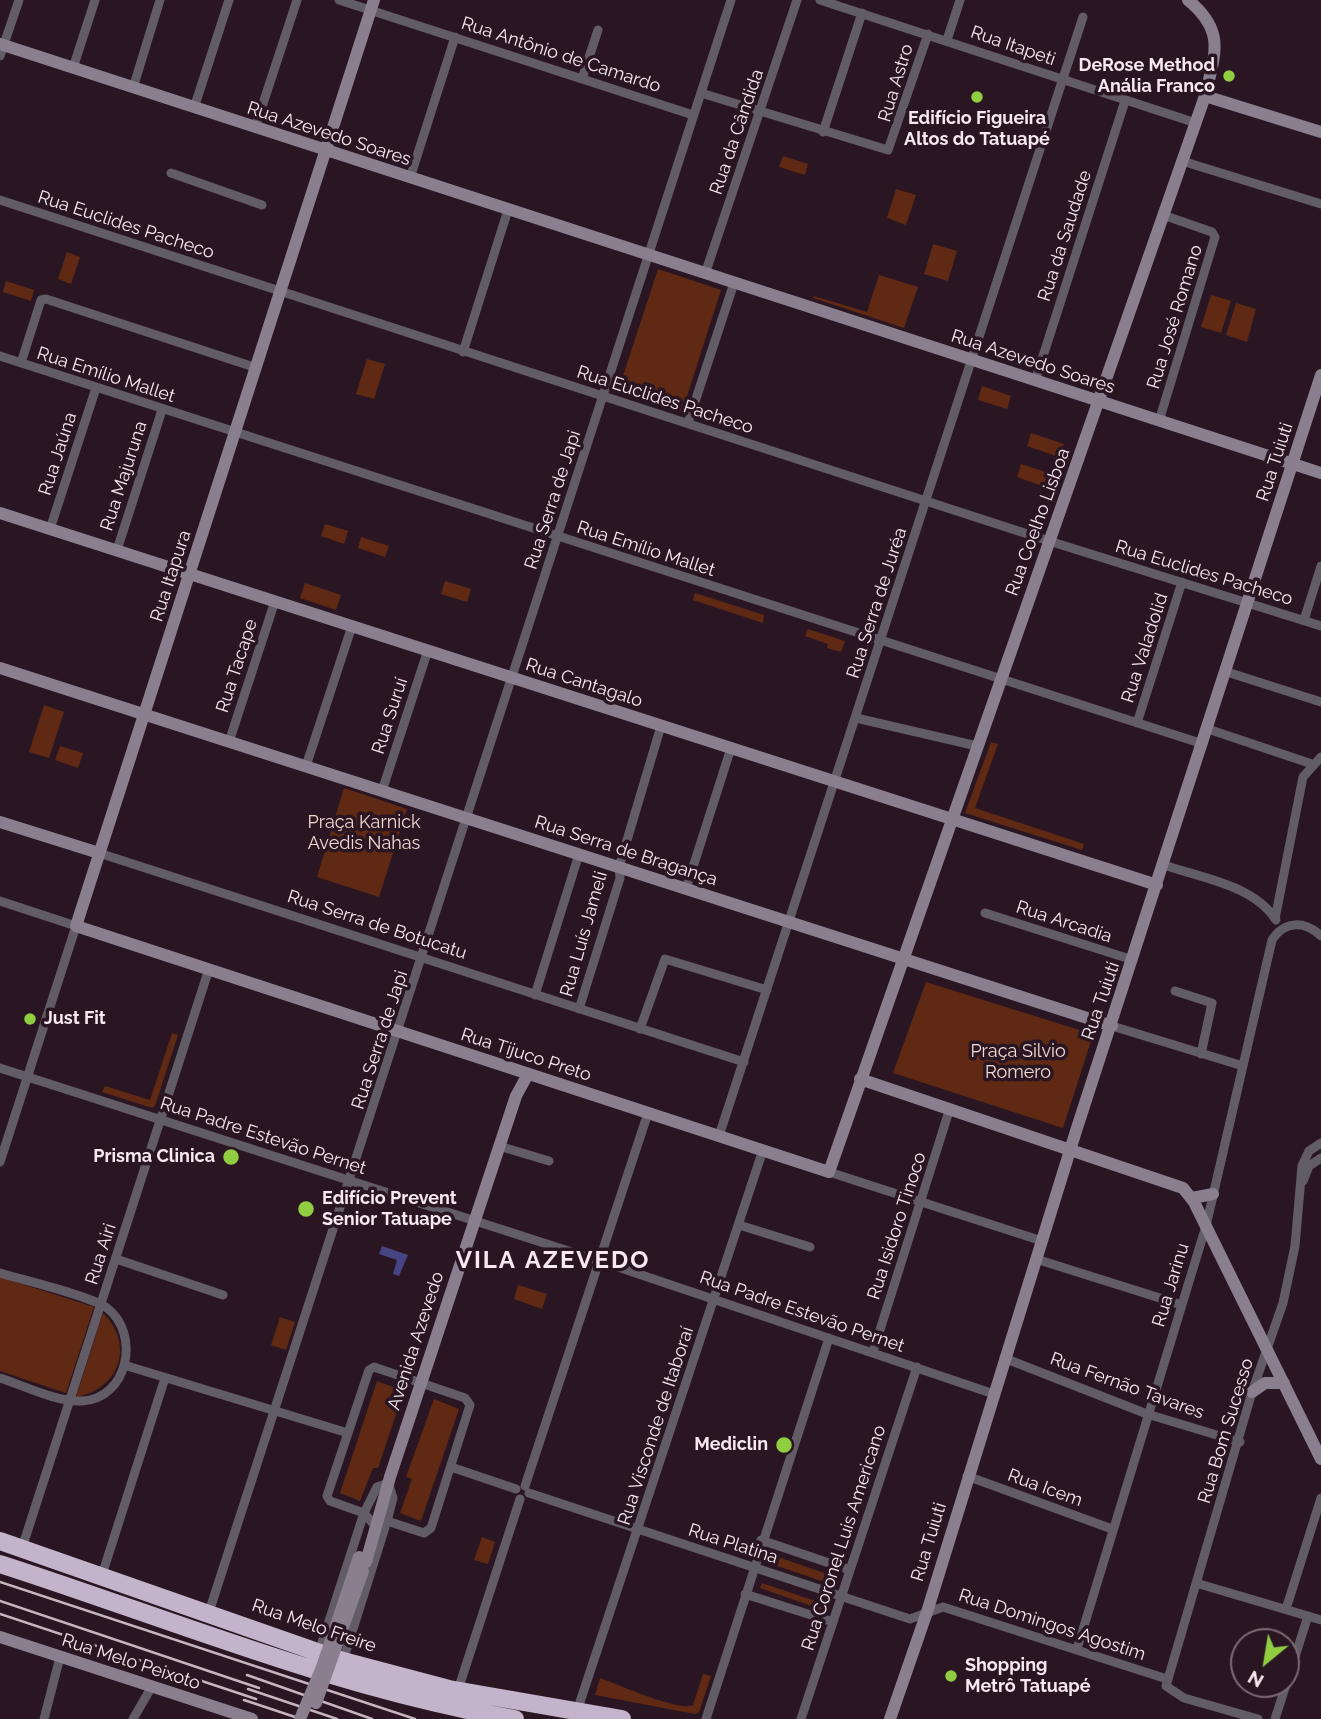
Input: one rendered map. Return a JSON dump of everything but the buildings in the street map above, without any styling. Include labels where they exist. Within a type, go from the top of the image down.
[{"type":"highway","name":"Rua Melo Freire","points":[[0,1541],[343,1661],[457,1690],[622,1719]]},
{"type":"highway","points":[[0,1564],[374,1689],[455,1709],[514,1719]]},
{"type":"highway","points":[[23,1572],[39,1572],[196,1625],[203,1622],[209,1612]]},
{"type":"street","points":[[1,49],[19,0]]},
{"type":"street","points":[[73,68],[94,0]]},
{"type":"street","points":[[133,88],[160,0]]},
{"type":"street","points":[[194,108],[229,0]]},
{"type":"street","points":[[255,128],[297,0]]},
{"type":"street","name":"Rua Antônio de Camardo","points":[[339,0],[372,5],[455,37],[693,115]]},
{"type":"street","points":[[647,256],[731,0]]},
{"type":"street","name":"Rua da Cândida","points":[[705,274],[797,0]]},
{"type":"street","name":"Rua Itapeti","points":[[820,0],[1196,123]]},
{"type":"street","points":[[947,40],[960,0]]},
{"type":"street","name":"Rua Coelho Lisboa","points":[[902,958],[1100,402],[1205,96],[1213,62],[1214,36],[1207,16],[1188,0]]},
{"type":"street","name":"Rua Itapura","points":[[0,1162],[372,5]]},
{"type":"street","points":[[701,93],[823,132],[862,13]]},
{"type":"street","name":"Rua Serra de Juréa","points":[[719,1136],[1083,16]]},
{"type":"street","points":[[582,79],[598,30]]},
{"type":"street","name":"Rua Astro","points":[[823,132],[884,151],[891,149],[928,34]]},
{"type":"street","points":[[410,178],[455,37]]},
{"type":"street","name":"Rua Azevedo Soares","points":[[1,49],[73,68],[1321,472]]},
{"type":"street","points":[[1205,96],[1321,132]]},
{"type":"street","name":"Rua da Saudade","points":[[1035,381],[1125,101]]},
{"type":"street","points":[[1182,161],[1321,204]]},
{"type":"street","points":[[171,173],[262,205]]},
{"type":"street","name":"Rua Euclides Pacheco","points":[[0,200],[1049,541],[1321,626]]},
{"type":"street","points":[[463,352],[508,210]]},
{"type":"street","name":"Rua José Romano","points":[[1158,421],[1215,237],[1212,232],[1163,215]]},
{"type":"street","name":"Rua Serra de Japi","points":[[209,1612],[351,1181],[647,256]]},
{"type":"street","points":[[688,423],[734,283]]},
{"type":"street","points":[[21,363],[41,300],[46,299],[257,368]]},
{"type":"street","name":"Rua Emílio Mallet","points":[[0,356],[1203,744]]},
{"type":"street","name":"Rua Tuiuti","points":[[890,1719],[927,1612],[1004,1358],[1321,375]]},
{"type":"street","name":"Rua Jaúna","points":[[50,529],[96,388]]},
{"type":"street","name":"Rua Majuruna","points":[[117,550],[162,410]]},
{"type":"street","name":"Rua Cantagalo","points":[[0,513],[1157,885]]},
{"type":"street","points":[[1304,620],[1321,565]]},
{"type":"street","name":"Rua Valadolid","points":[[1137,723],[1182,582]]},
{"type":"street","name":"Rua Tacape","points":[[229,741],[275,601]]},
{"type":"street","points":[[306,766],[352,625]]},
{"type":"street","name":"Rua Suruí","points":[[382,791],[428,650]]},
{"type":"street","name":"Rua Serra de Bragança","points":[[0,668],[1243,1066]]},
{"type":"street","points":[[1227,672],[1321,702]]},
{"type":"street","points":[[856,718],[977,746]]},
{"type":"street","name":"Rua Luís Jameli","points":[[579,1009],[620,878],[619,867],[661,726]]},
{"type":"street","points":[[1208,729],[1312,764]]},
{"type":"street","points":[[686,889],[731,748]]},
{"type":"street","points":[[1275,919],[1303,777],[1321,757]]},
{"type":"street","name":"Rua Serra de Botucatu","points":[[0,822],[744,1062]]},
{"type":"street","points":[[535,995],[579,854]]},
{"type":"street","points":[[1164,865],[1250,895],[1267,907],[1281,928],[1304,925],[1321,934]]},
{"type":"street","name":"Rua Tijuco Preto","points":[[0,901],[1042,1241]]},
{"type":"street","name":"Rua Arcadia","points":[[985,913],[1133,960]]},
{"type":"street","name":"Rua Jarinu","points":[[1077,1648],[1206,1226],[1271,945],[1281,928]]},
{"type":"street","points":[[829,1172],[902,958]]},
{"type":"street","points":[[640,1029],[665,959],[767,990]]},
{"type":"street","name":"Rua Airi","points":[[22,1548],[209,969]]},
{"type":"street","points":[[1175,991],[1212,1004],[1201,1054]]},
{"type":"street","name":"Rua Padre Estevão Pernet","points":[[0,1068],[599,1261],[994,1394]]},
{"type":"street","name":"Avenida Azevedo","points":[[319,1652],[388,1482],[523,1072]]},
{"type":"street","points":[[860,1079],[1176,1184],[1192,1198],[1321,1459]]},
{"type":"street","name":"Rua Isidoro Tinoco","points":[[873,1352],[950,1108]]},
{"type":"street","points":[[455,1709],[457,1690],[520,1499],[516,1496],[523,1489],[648,1113]]},
{"type":"street","name":"Rua Bom Sucesso","points":[[1167,1679],[1240,1442],[1252,1392],[1278,1319],[1296,1246],[1300,1189],[1306,1156],[1321,1143]]},
{"type":"street","points":[[499,1146],[549,1161]]},
{"type":"street","name":"Rua Visconde de Itaboraí","points":[[577,1711],[763,1150]]},
{"type":"street","name":"Rua Bom Sucesso","points":[[1300,1189],[1309,1166],[1321,1158]]},
{"type":"street","points":[[1192,1198],[1213,1194]]},
{"type":"street","points":[[739,1225],[810,1247]]},
{"type":"street","points":[[116,1259],[222,1294]]},
{"type":"street","points":[[1036,1259],[1182,1305]]},
{"type":"street","points":[[0,1273],[101,1305],[112,1313],[123,1329],[127,1349],[124,1365],[115,1384],[101,1397],[70,1400],[0,1378]]},
{"type":"street","points":[[1256,1325],[1278,1319]]},
{"type":"street","points":[[706,1719],[761,1540],[829,1338]]},
{"type":"street","name":"Rua Fernão Tavares","points":[[1004,1358],[1147,1414],[1240,1442]]},
{"type":"street","points":[[124,1365],[348,1433]]},
{"type":"street","name":"Rua Coronel Luis Americano","points":[[801,1719],[917,1367]]},
{"type":"street","points":[[372,1368],[469,1402],[451,1467],[428,1532],[374,1520],[330,1501],[327,1496],[348,1433],[372,1368]]},
{"type":"street","points":[[102,1575],[165,1378]]},
{"type":"street","points":[[1252,1392],[1265,1382],[1284,1383]]},
{"type":"street","name":"Rua Platina","points":[[451,1467],[841,1598],[910,1619],[927,1612]]},
{"type":"street","name":"Rua Icem","points":[[967,1476],[1112,1529]]},
{"type":"street","points":[[1286,1609],[1321,1498]]},
{"type":"street","name":"Avenida Azevedo","points":[[362,1559],[374,1520]]},
{"type":"street","name":"Avenida Azevedo","points":[[343,1661],[374,1520]]},
{"type":"street","points":[[761,1540],[850,1570]]},
{"type":"street","points":[[300,1719],[362,1559]]},
{"type":"street","points":[[309,1719],[362,1559]]},
{"type":"street","points":[[1196,1583],[1321,1620]]},
{"type":"street","points":[[744,1594],[833,1622]]},
{"type":"street","name":"Rua Domingos Agostim","points":[[927,1612],[943,1607],[1167,1679]]},
{"type":"street","points":[[1275,1719],[1308,1616]]},
{"type":"street","name":"Rua Melo Peixoto","points":[[0,1637],[252,1719]]},
{"type":"street","points":[[44,1719],[60,1657]]},
{"type":"street","points":[[1167,1679],[1166,1686],[1174,1695],[1258,1719]]},
{"type":"street","points":[[133,1719],[151,1688]]},
{"type":"green space","points":[[783,156],[808,164],[805,175],[779,167]]},
{"type":"green space","points":[[896,189],[916,195],[906,225],[887,218]]},
{"type":"green space","points":[[933,244],[957,251],[948,281],[924,274]]},
{"type":"green space","points":[[67,252],[80,257],[71,284],[58,279]]},
{"type":"green space","points":[[658,269],[721,290],[682,412],[618,391]]},
{"type":"green space","points":[[879,275],[918,287],[904,328],[813,298],[814,296],[867,312]]},
{"type":"green space","points":[[6,281],[34,290],[31,301],[3,292]]},
{"type":"green space","points":[[1211,295],[1231,301],[1221,333],[1201,327]]},
{"type":"green space","points":[[1236,303],[1256,309],[1247,342],[1226,335]]},
{"type":"green space","points":[[367,359],[385,364],[374,399],[356,394]]},
{"type":"green space","points":[[982,386],[1011,396],[1007,409],[978,400]]},
{"type":"green space","points":[[1031,433],[1064,444],[1059,457],[1027,446]]},
{"type":"green space","points":[[1021,464],[1049,473],[1045,487],[1017,477]]},
{"type":"green space","points":[[325,524],[348,531],[344,544],[321,536]]},
{"type":"green space","points":[[361,537],[389,546],[385,557],[358,548]]},
{"type":"green space","points":[[445,581],[471,589],[467,602],[441,594]]},
{"type":"green space","points":[[305,583],[341,595],[336,610],[300,598]]},
{"type":"green space","points":[[695,593],[764,615],[763,623],[693,600]]},
{"type":"green space","points":[[808,629],[845,641],[841,652],[805,636]]},
{"type":"green space","points":[[44,705],[64,712],[49,758],[29,752]]},
{"type":"green space","points":[[991,742],[998,744],[975,808],[1084,844],[1082,850],[965,813]]},
{"type":"green space","points":[[60,746],[83,753],[78,768],[55,760]]},
{"type":"green space","name":"Praça Karnick Avedis Nahas","points":[[344,788],[407,809],[379,897],[317,877]]},
{"type":"green space","name":"Praça Silvio Romero","points":[[926,982],[1089,1033],[1092,1038],[1063,1128],[893,1073]]},
{"type":"green space","points":[[172,1033],[178,1035],[155,1106],[152,1108],[102,1092],[105,1086],[150,1100]]},
{"type":"green space","points":[[0,1277],[94,1307],[66,1393],[0,1371]]},
{"type":"green space","points":[[518,1285],[547,1294],[542,1309],[514,1299]]},
{"type":"green space","points":[[793,1305],[833,1318],[830,1326],[791,1313]]},
{"type":"green space","points":[[103,1313],[113,1325],[118,1338],[118,1364],[103,1385],[76,1397]]},
{"type":"green space","points":[[280,1317],[295,1322],[286,1350],[271,1345]]},
{"type":"green space","points":[[377,1381],[404,1391],[378,1468],[373,1468],[360,1501],[340,1493]]},
{"type":"green space","points":[[434,1399],[459,1409],[421,1521],[400,1513],[412,1479],[406,1477]]},
{"type":"green space","points":[[482,1537],[495,1542],[488,1564],[474,1560]]},
{"type":"green space","points":[[772,1555],[836,1577],[833,1585],[769,1563]]},
{"type":"green space","points":[[762,1583],[827,1605],[826,1611],[760,1588]]},
{"type":"green space","points":[[703,1674],[711,1676],[699,1712],[695,1714],[595,1695],[600,1678],[675,1705],[693,1705]]},
{"type":"shaded area","points":[[382,1246],[408,1255],[399,1276],[393,1274],[397,1260],[379,1254]]},
{"type":"railway","points":[[0,1582],[415,1719]]},
{"type":"railway","points":[[0,1601],[259,1688]]},
{"type":"railway","points":[[0,1614],[256,1699]]},
{"type":"railway","points":[[247,1675],[372,1719]]},
{"type":"railway","points":[[248,1689],[337,1719]]},
{"type":"railway","points":[[244,1700],[301,1719]]},
{"type":"place","name":"DeRose Method Anália Franco","points":[[1229,76]]},
{"type":"place","name":"Edifício Figueira Altos do Tatuapé","points":[[977,97]]},
{"type":"place","name":"Just Fit","points":[[30,1019]]},
{"type":"place","name":"Prisma Clinica","points":[[231,1157]]},
{"type":"place","name":"Edifício Prevent Senior Tatuape","points":[[306,1209]]},
{"type":"place","name":"Mediclin","points":[[784,1445]]},
{"type":"place","name":"Shopping Metrô Tatuapé","points":[[951,1676]]},
{"type":"district","name":"VILA AZEVEDO","points":[[553,1261]]}]
